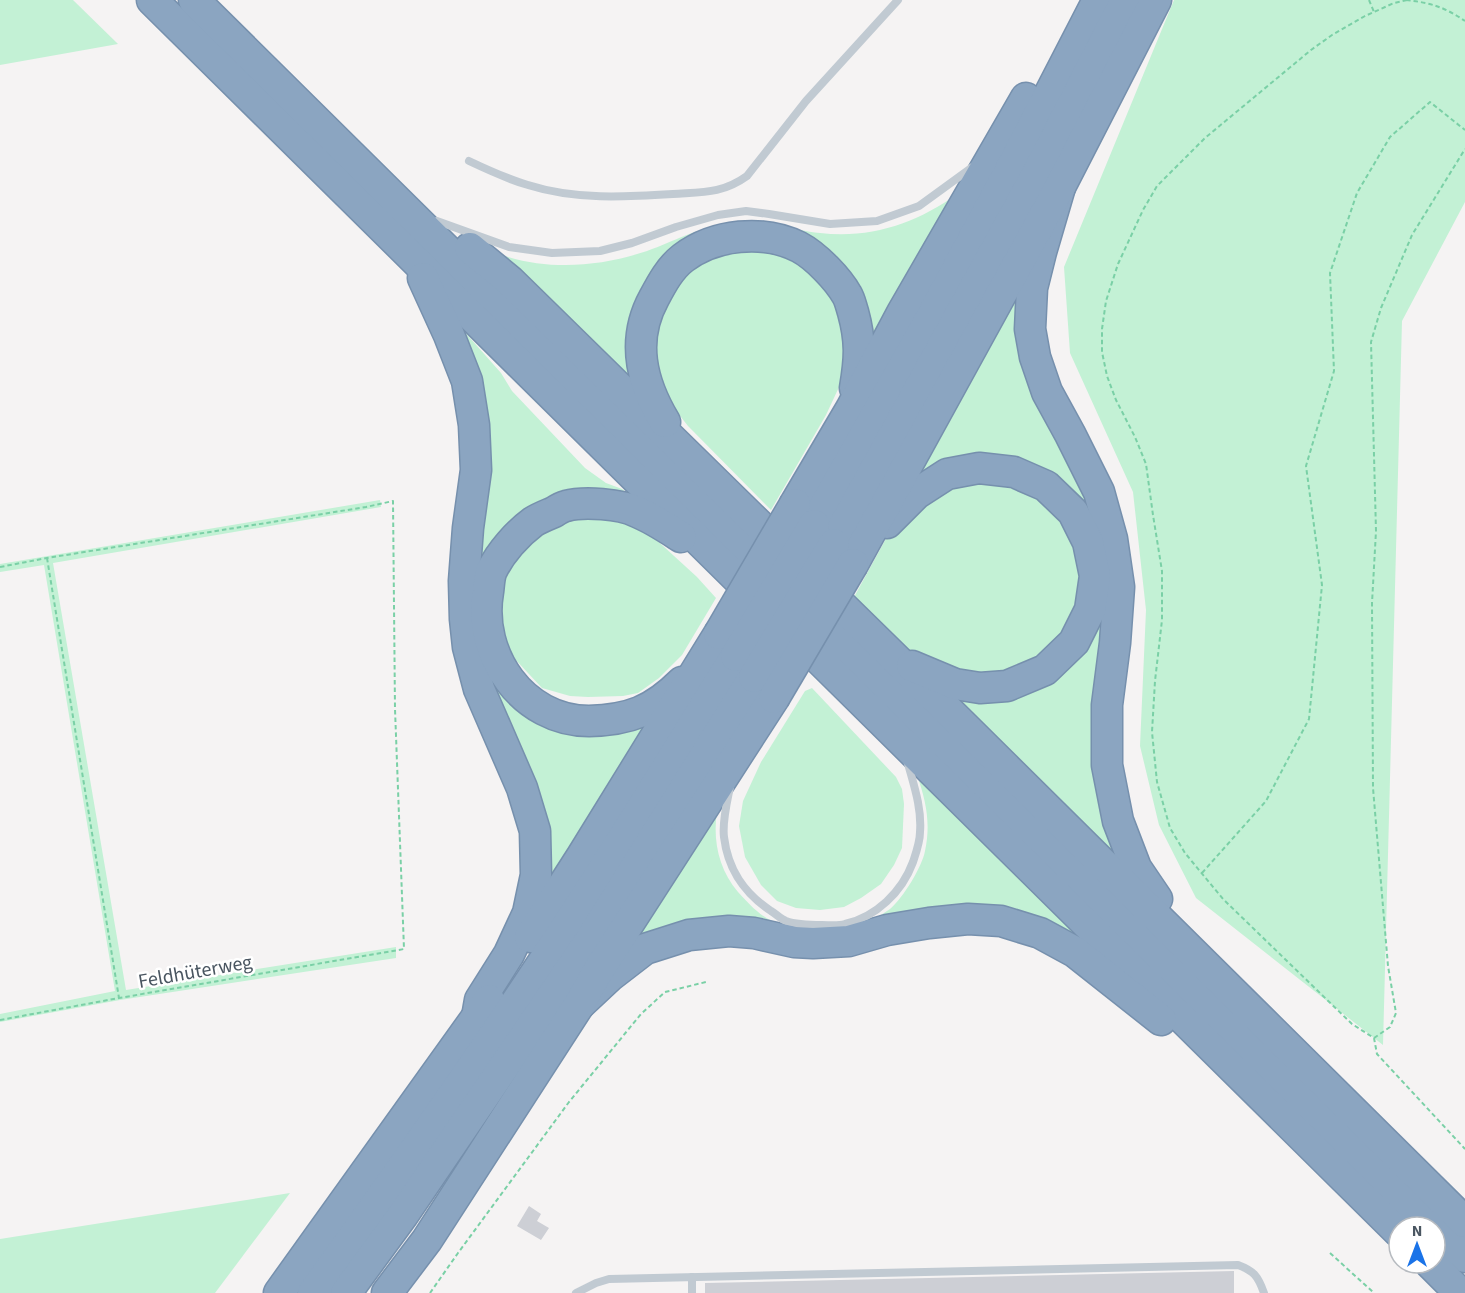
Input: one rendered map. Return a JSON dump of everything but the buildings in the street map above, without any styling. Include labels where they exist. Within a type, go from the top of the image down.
[{"type":"highway","points":[[152,0],[1387,1220]]},
{"type":"highway","points":[[194,0],[1465,1257]]},
{"type":"highway","points":[[851,409],[902,313],[1084,0]]},
{"type":"highway","points":[[832,536],[927,325],[1098,0]]},
{"type":"highway","points":[[279,1293],[477,1017],[582,856],[738,665],[832,536],[1036,176],[1126,0]]},
{"type":"highway","points":[[313,1293],[408,1161],[532,979],[738,665],[832,536],[1060,187],[1156,0]]},
{"type":"highway","points":[[380,182],[437,221],[510,281],[1465,1222]]},
{"type":"highway","points":[[1060,187],[1032,288],[1030,329],[1035,357],[1047,392],[1099,492],[1112,539],[1119,586],[1115,644],[1107,705],[1107,765],[1118,821],[1136,868],[1159,902],[1187,933],[1190,951]]},
{"type":"highway","points":[[678,446],[655,406],[641,358],[640,336],[646,312],[664,278],[682,258],[724,239],[750,235],[779,240],[800,247],[823,264],[848,296],[859,332],[859,364],[832,536]]},
{"type":"highway","points":[[415,261],[449,334],[467,381],[474,425],[476,470],[464,580],[468,647],[479,689],[522,788],[535,831],[536,875],[528,913],[509,954],[480,1000],[477,1017]]},
{"type":"highway","points":[[832,536],[916,494],[947,474],[979,468],[1014,472],[1046,486],[1072,512],[1088,542],[1095,576],[1090,610],[1074,642],[1045,670],[1007,686],[980,688],[955,684],[896,659]]},
{"type":"highway","points":[[719,559],[636,511],[604,504],[566,506],[534,521],[509,543],[491,571],[485,607],[490,644],[501,668],[522,695],[543,711],[574,721],[610,720],[636,715],[667,697],[738,665]]},
{"type":"highway","points":[[387,1293],[426,1240],[736,759],[738,665]]},
{"type":"highway","points":[[346,1293],[403,1215],[591,939],[738,665]]},
{"type":"highway","points":[[579,1005],[610,976],[645,949],[689,935],[729,931],[746,932],[794,942],[813,943],[849,941],[887,930],[929,923],[968,919],[1001,921],[1040,933],[1075,952],[1158,1018],[1229,1064]]},
{"type":"highway","points":[[1442,1275],[1460,1293]]},
{"type":"lane","points":[[469,161],[530,186],[592,196],[631,197],[715,191],[734,185],[747,176],[806,101],[898,0]]},
{"type":"lane","points":[[437,221],[509,247],[552,253],[600,251],[718,215],[746,211],[830,224],[877,221],[920,206],[998,147]]},
{"type":"lane","points":[[736,759],[726,806],[724,836],[733,871],[746,891],[786,921],[813,925],[844,924],[866,917],[885,904],[910,872],[921,833],[920,811],[901,740]]},
{"type":"lane","points":[[576,1293],[609,1279],[1238,1264],[1251,1269],[1264,1293]]},
{"type":"lane","points":[[692,1277],[692,1293]]},
{"type":"path","points":[[1369,0],[1374,12]]},
{"type":"path","points":[[1465,21],[1430,3],[1407,0],[1394,3],[1332,35],[1205,138],[1157,186],[1143,210],[1118,264],[1106,301],[1101,328],[1101,352],[1107,376],[1146,464],[1162,571],[1162,620],[1152,732],[1156,782],[1170,828],[1185,853],[1223,899],[1352,1024],[1374,1038],[1377,1054],[1465,1149]]},
{"type":"path","points":[[1202,873],[1266,801],[1309,719],[1322,585],[1306,466],[1334,370],[1330,273],[1357,193],[1390,136],[1430,102],[1465,130]]},
{"type":"path","points":[[1374,1038],[1390,1027],[1396,1013],[1388,966],[1373,788],[1372,603],[1376,531],[1371,342],[1381,308],[1412,235],[1465,149]]},
{"type":"path","name":"Feldhüterweg","points":[[0,1020],[404,949],[395,709],[393,501],[47,558]]},
{"type":"path","points":[[0,567],[47,558],[119,998]]},
{"type":"path","points":[[430,1293],[569,1102],[640,1014],[665,992],[706,982]]},
{"type":"path","points":[[1330,1252],[1374,1293]]},
{"type":"green space","points":[[0,0],[73,0],[118,44],[0,65]]},
{"type":"green space","points":[[1174,0],[1465,0],[1465,202],[1402,321],[1383,1045],[1196,898],[1159,825],[1140,746],[1146,610],[1133,492],[1070,353],[1064,267]]},
{"type":"green space","points":[[957,194],[875,336],[816,244],[679,248],[633,383],[580,328],[499,254],[555,265],[611,261],[647,251],[704,229],[738,223],[767,224],[820,233],[857,234],[910,221]]},
{"type":"green space","points":[[762,246],[819,271],[849,332],[840,385],[826,415],[771,510],[688,426],[662,393],[657,378],[654,326],[676,278],[719,251]]},
{"type":"green space","points":[[1024,272],[1026,273],[1023,326],[1028,358],[1041,393],[1086,483],[1099,518],[1104,543],[1108,595],[1099,699],[1098,751],[1101,781],[1108,809],[1129,864],[1125,870],[941,689],[941,687],[961,693],[981,695],[1010,692],[1034,684],[1057,671],[1075,653],[1089,633],[1098,610],[1102,585],[1101,560],[1095,535],[1084,511],[1058,484],[1023,465],[994,458],[965,459],[944,465],[923,475],[905,489]]},
{"type":"green space","points":[[462,329],[501,373],[512,391],[585,468],[606,483],[622,489],[636,501],[601,493],[482,571],[525,705],[653,714],[545,898],[486,685]]},
{"type":"green space","points":[[962,478],[1024,483],[1075,530],[1083,605],[1050,658],[977,681],[910,653],[853,599],[889,533]]},
{"type":"green space","points":[[380,500],[381,507],[53,563],[126,990],[396,947],[396,958],[120,1000],[0,1022],[0,1014],[115,991],[44,565],[0,572],[0,564]]},
{"type":"green space","points":[[570,516],[625,518],[650,534],[697,577],[716,598],[682,655],[659,678],[638,693],[588,697],[570,696],[542,688],[513,657],[503,632],[497,608],[509,557],[524,538]]},
{"type":"green space","points":[[812,688],[896,777],[902,789],[904,804],[902,848],[881,884],[844,907],[820,910],[796,908],[777,901],[761,885],[745,857],[739,826],[743,801],[761,762],[805,691]]},
{"type":"green space","points":[[917,775],[1118,974],[1116,976],[1085,952],[1038,926],[991,914],[958,912],[927,915],[857,931],[833,934],[747,925],[709,924],[658,938],[610,965],[721,793],[716,819],[719,857],[724,870],[738,892],[763,915],[792,928],[837,931],[858,926],[890,909],[906,890],[925,851],[928,831],[927,812]]},
{"type":"green space","points":[[290,1193],[215,1293],[0,1293],[0,1239]]}]
